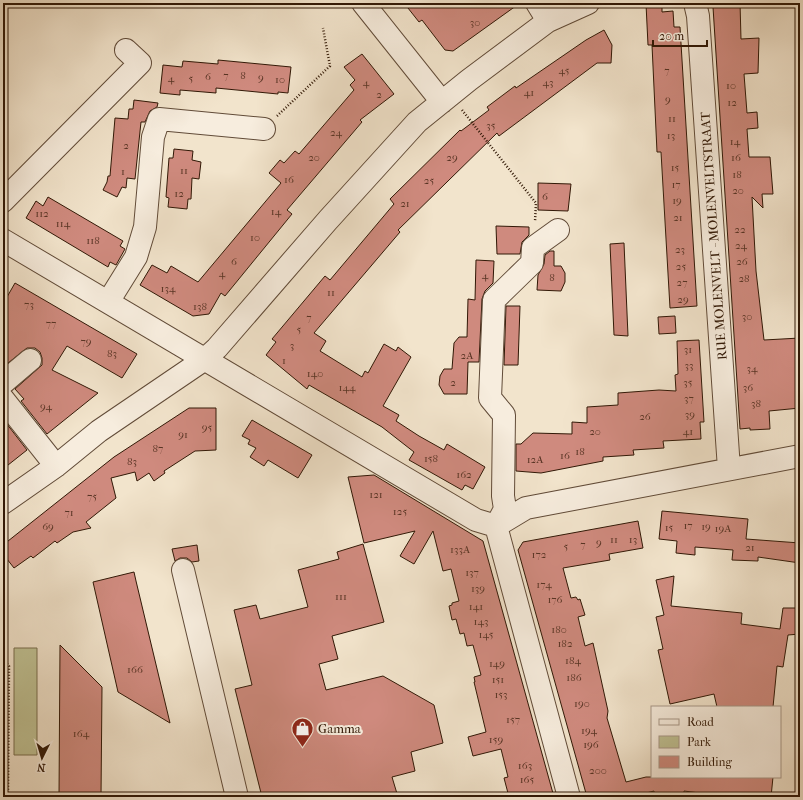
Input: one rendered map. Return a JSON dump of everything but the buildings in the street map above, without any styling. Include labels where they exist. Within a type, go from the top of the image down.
[{"type":"street","points":[[363,3],[451,105]]},
{"type":"street","points":[[537,3],[548,21]]},
{"type":"street","points":[[3,503],[56,466],[99,431],[205,359],[217,348],[328,220],[417,122],[451,105],[548,21],[588,3]]},
{"type":"street","name":"RUE MOLENVELT - MOLENVELTSTRAAT","points":[[695,3],[698,16],[729,469]]},
{"type":"street","points":[[3,201],[140,63],[126,50]]},
{"type":"street","points":[[108,302],[136,257],[145,227],[154,137],[159,119],[264,129]]},
{"type":"street","points":[[558,230],[533,248],[532,263],[494,300],[490,398],[504,415],[503,496],[505,509],[496,526],[569,797]]},
{"type":"street","points":[[3,240],[476,520],[496,526],[526,508],[800,456]]},
{"type":"street","points":[[3,383],[30,360]]},
{"type":"street","points":[[3,399],[56,466]]},
{"type":"street","points":[[183,570],[236,797]]},
{"type":"path","points":[[264,129],[330,66],[324,28]]},
{"type":"path","points":[[451,105],[536,203]]},
{"type":"path","points":[[3,659],[9,666],[8,797]]},
{"type":"green space","points":[[14,648],[37,648],[37,755],[14,755]]},
{"type":"place","name":"Gamma","points":[[303,748]]}]
